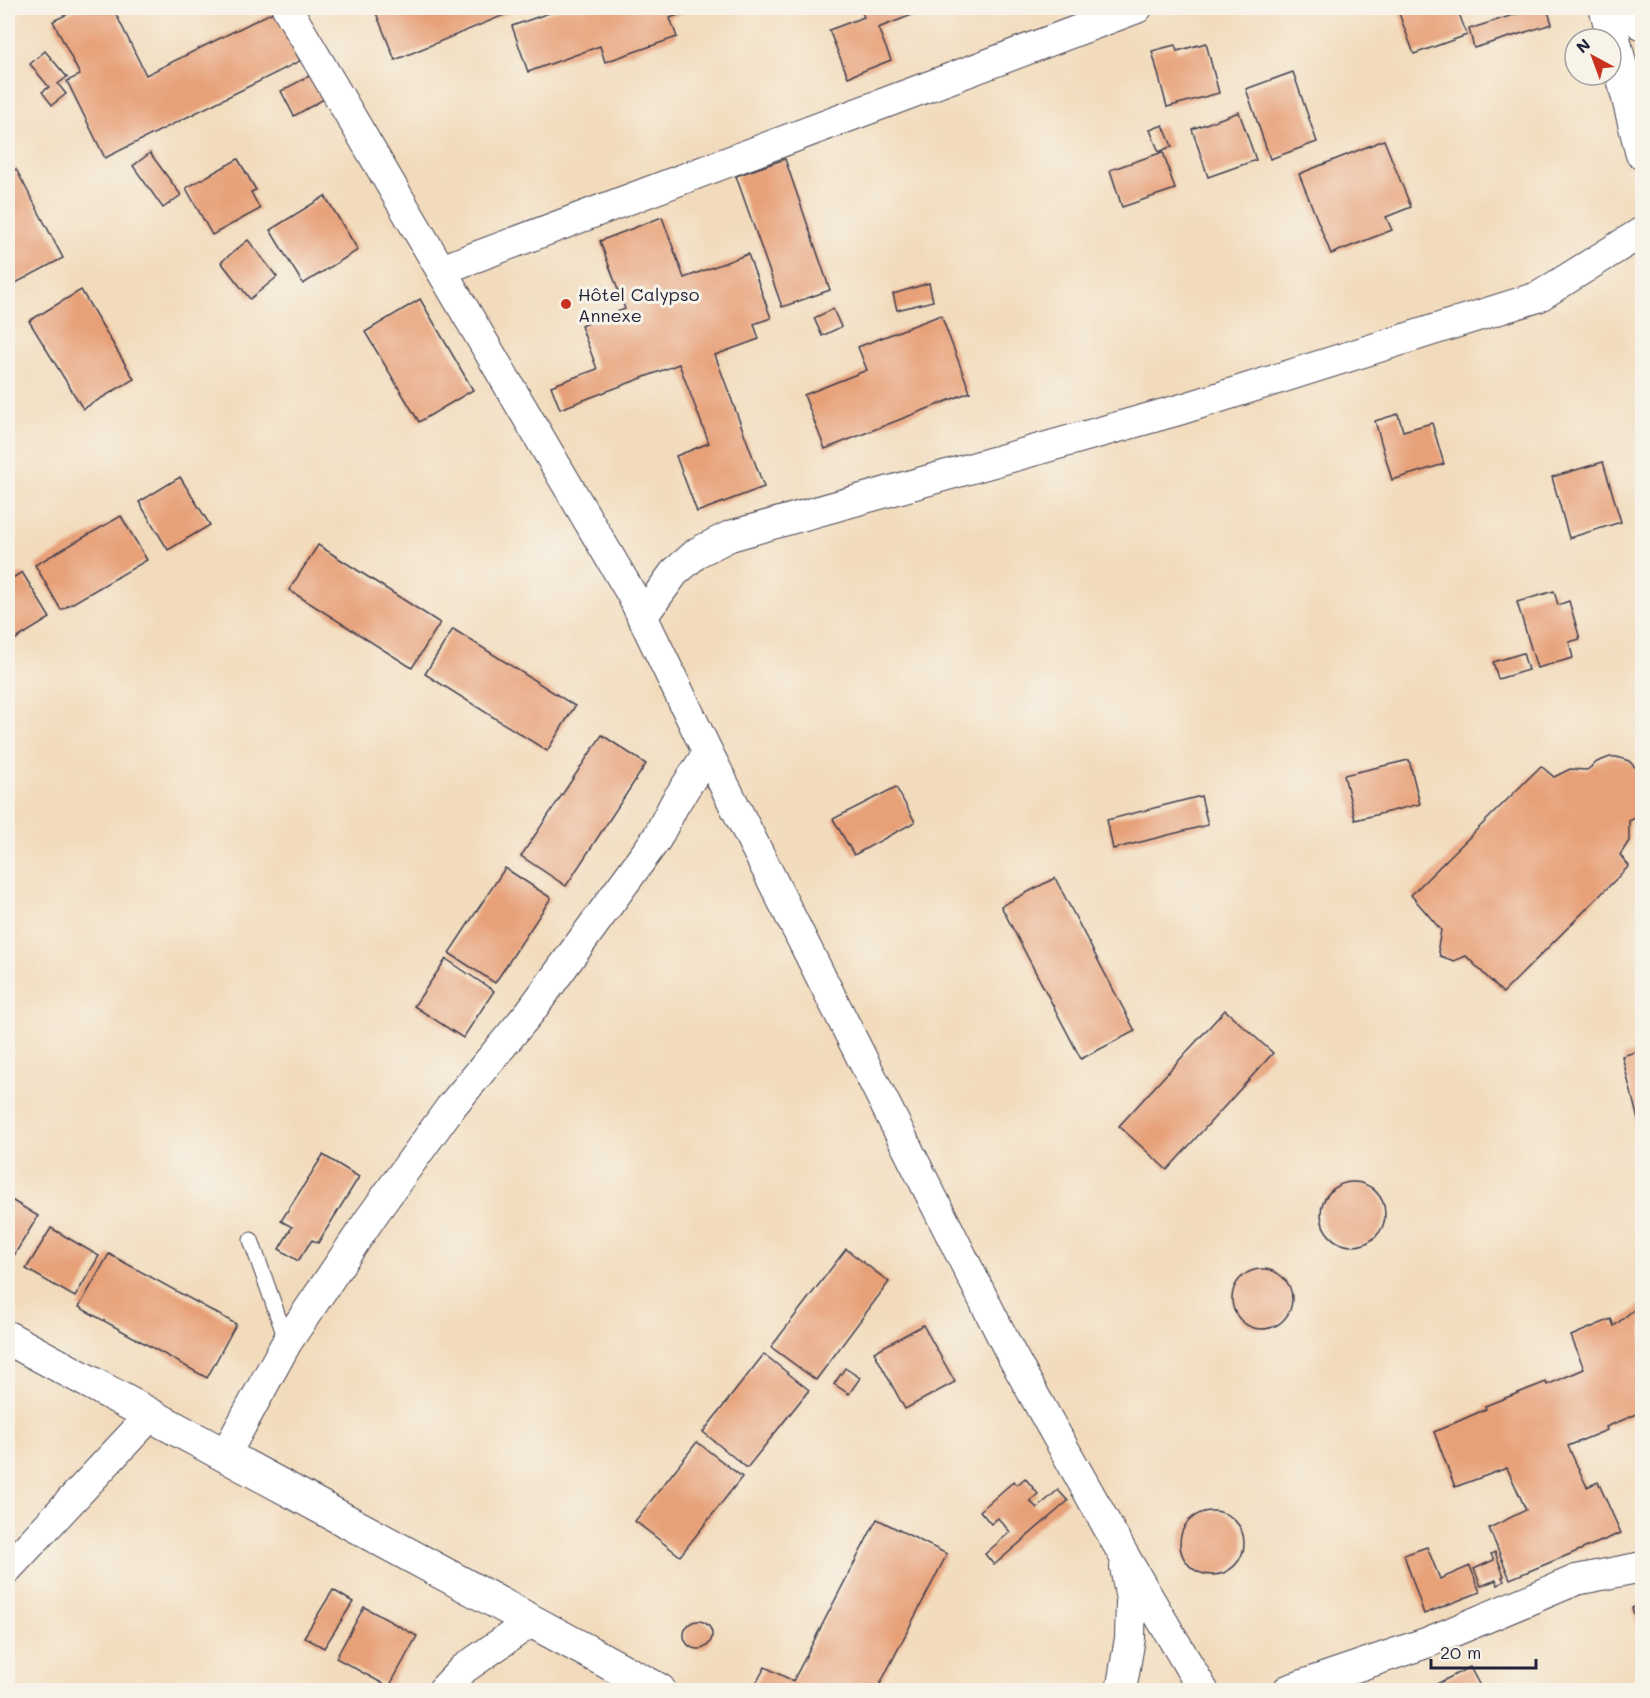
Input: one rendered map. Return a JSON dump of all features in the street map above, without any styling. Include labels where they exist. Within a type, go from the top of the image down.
[{"type":"main road","points":[[1606,8],[1642,153]]},
{"type":"main road","points":[[1639,8],[1642,23]]},
{"type":"main road","points":[[8,1338],[659,1690]]},
{"type":"street","points":[[287,8],[632,595],[708,753],[1011,1354],[1203,1690]]},
{"type":"street","points":[[441,270],[1137,8]]},
{"type":"street","points":[[642,618],[674,573],[698,552],[730,536],[1182,409],[1538,297],[1642,232]]},
{"type":"street","points":[[225,1455],[287,1342],[372,1216],[450,1108],[530,1012],[657,838],[675,803],[708,753]]},
{"type":"street","points":[[8,1568],[150,1416]]},
{"type":"street","points":[[1119,1690],[1122,1685],[1130,1638],[1131,1600],[1124,1554]]},
{"type":"street","points":[[1288,1690],[1426,1643],[1576,1580],[1642,1567]]},
{"type":"street","points":[[443,1690],[462,1670],[532,1620]]},
{"type":"lane","points":[[251,1240],[287,1342]]},
{"type":"building","points":[[80,8],[113,8],[146,75],[275,11],[300,61],[105,158],[67,81],[80,75],[53,21]]},
{"type":"building","points":[[374,8],[512,8],[514,11],[395,60]]},
{"type":"building","points":[[563,8],[697,8],[670,18],[677,37],[605,62],[600,46],[528,72],[512,26]]},
{"type":"building","points":[[860,8],[930,8],[878,28],[891,60],[848,77],[829,30],[864,17]]},
{"type":"building","points":[[1397,8],[1457,8],[1467,35],[1414,54]]},
{"type":"building","points":[[1522,8],[1547,8],[1552,24],[1474,48],[1469,29],[1523,12]]},
{"type":"building","points":[[1206,43],[1219,93],[1167,107],[1152,51],[1175,45],[1177,51]]},
{"type":"building","points":[[45,51],[67,77],[58,84],[66,94],[52,105],[42,92],[49,87],[30,64]]},
{"type":"building","points":[[1293,72],[1317,142],[1270,159],[1246,89]]},
{"type":"building","points":[[311,75],[324,99],[294,116],[281,91]]},
{"type":"building","points":[[1239,112],[1256,160],[1208,177],[1192,129]]},
{"type":"building","points":[[1163,125],[1172,146],[1159,152],[1150,130]]},
{"type":"building","points":[[1384,140],[1411,207],[1386,217],[1392,230],[1331,254],[1299,174]]},
{"type":"building","points":[[1163,152],[1175,189],[1122,207],[1110,170]]},
{"type":"building","points":[[150,153],[181,195],[163,208],[133,166]]},
{"type":"building","points":[[238,159],[256,190],[251,192],[260,209],[212,235],[186,188]]},
{"type":"building","points":[[785,159],[830,290],[782,307],[736,176]]},
{"type":"building","points":[[16,169],[63,258],[12,285],[8,276],[8,174]]},
{"type":"building","points":[[325,196],[358,250],[303,284],[270,230]]},
{"type":"building","points":[[662,217],[684,278],[748,254],[771,318],[754,324],[759,339],[715,355],[764,487],[697,512],[676,456],[709,443],[679,364],[560,409],[551,386],[597,369],[581,326],[625,309],[600,241]]},
{"type":"building","points":[[248,240],[277,277],[250,299],[221,262]]},
{"type":"building","points":[[929,283],[933,301],[897,310],[893,294]]},
{"type":"building","points":[[81,290],[134,379],[83,409],[29,321]]},
{"type":"building","points":[[420,299],[473,390],[419,422],[365,332]]},
{"type":"building","points":[[833,309],[841,327],[822,336],[814,318]]},
{"type":"building","points":[[941,315],[970,392],[825,449],[804,395],[867,370],[858,347]]},
{"type":"building","points":[[1398,414],[1403,431],[1432,423],[1444,464],[1392,480],[1375,421]]},
{"type":"building","points":[[1603,462],[1621,522],[1569,538],[1552,477]]},
{"type":"building","points":[[180,477],[210,525],[168,550],[139,502]]},
{"type":"building","points":[[121,516],[147,560],[61,610],[35,565]]},
{"type":"building","points":[[318,545],[440,623],[412,668],[289,590]]},
{"type":"building","points":[[22,572],[50,618],[8,644],[8,581]]},
{"type":"building","points":[[1554,591],[1558,605],[1569,601],[1580,639],[1569,642],[1573,658],[1537,668],[1517,602]]},
{"type":"building","points":[[453,629],[575,706],[547,751],[425,674]]},
{"type":"building","points":[[1523,653],[1528,670],[1498,679],[1493,662]]},
{"type":"building","points":[[602,735],[646,764],[566,886],[521,856]]},
{"type":"building","points":[[1610,757],[1629,761],[1642,774],[1642,808],[1635,818],[1629,821],[1629,841],[1620,855],[1629,866],[1503,993],[1466,956],[1454,961],[1440,956],[1438,947],[1441,930],[1411,895],[1541,766],[1554,777],[1570,769],[1587,770],[1597,762]]},
{"type":"building","points":[[1409,760],[1420,804],[1355,820],[1344,775]]},
{"type":"building","points":[[896,787],[915,822],[854,855],[833,819]]},
{"type":"building","points":[[1201,796],[1208,825],[1113,849],[1107,820]]},
{"type":"building","points":[[505,868],[551,898],[495,983],[449,953]]},
{"type":"building","points":[[1055,878],[1135,1031],[1081,1059],[1001,906]]},
{"type":"building","points":[[446,959],[494,991],[463,1038],[414,1006]]},
{"type":"building","points":[[1225,1010],[1273,1053],[1167,1170],[1119,1126]]},
{"type":"building","points":[[1642,1050],[1642,1136],[1622,1056]]},
{"type":"building","points":[[323,1155],[359,1177],[318,1243],[312,1240],[298,1261],[279,1249],[292,1227],[281,1221]]},
{"type":"building","points":[[1353,1182],[1371,1187],[1376,1191],[1380,1196],[1385,1214],[1380,1232],[1376,1237],[1371,1241],[1353,1246],[1335,1241],[1330,1237],[1326,1232],[1321,1214],[1326,1196],[1330,1191],[1335,1187]]},
{"type":"building","points":[[8,1198],[38,1216],[10,1262],[8,1260]]},
{"type":"building","points":[[51,1228],[99,1256],[75,1297],[26,1269]]},
{"type":"building","points":[[846,1249],[889,1282],[816,1380],[771,1347]]},
{"type":"building","points":[[109,1254],[236,1324],[207,1378],[79,1307]]},
{"type":"building","points":[[1262,1269],[1283,1278],[1292,1299],[1283,1320],[1262,1329],[1241,1320],[1232,1299],[1241,1278]]},
{"type":"building","points":[[1642,1303],[1642,1412],[1568,1446],[1587,1487],[1598,1482],[1621,1533],[1510,1579],[1489,1528],[1526,1510],[1507,1468],[1455,1487],[1434,1432],[1486,1409],[1485,1406],[1546,1382],[1547,1385],[1584,1369],[1571,1336],[1611,1319],[1614,1326]]},
{"type":"building","points":[[923,1325],[955,1382],[905,1409],[874,1352]]},
{"type":"building","points":[[764,1354],[809,1390],[747,1468],[703,1432]]},
{"type":"building","points":[[845,1368],[860,1378],[849,1394],[834,1384]]},
{"type":"building","points":[[697,1442],[742,1477],[680,1556],[635,1521]]},
{"type":"building","points":[[1025,1478],[1038,1494],[1030,1501],[1037,1508],[1058,1490],[1068,1501],[994,1565],[985,1554],[1010,1532],[998,1518],[991,1524],[980,1511],[1014,1481],[1017,1485]]},
{"type":"building","points":[[1206,1511],[1218,1511],[1235,1520],[1242,1531],[1244,1543],[1242,1555],[1235,1566],[1218,1575],[1206,1575],[1194,1570],[1185,1561],[1180,1549],[1180,1537],[1185,1525],[1194,1516]]},
{"type":"building","points":[[877,1519],[947,1554],[877,1690],[753,1689],[765,1667],[793,1681]]},
{"type":"building","points":[[1427,1547],[1440,1579],[1470,1566],[1480,1592],[1424,1614],[1404,1555]]},
{"type":"building","points":[[1495,1552],[1504,1581],[1498,1585],[1496,1580],[1481,1586],[1474,1569],[1494,1560],[1491,1554]]},
{"type":"building","points":[[333,1590],[353,1602],[324,1648],[304,1637]]},
{"type":"building","points":[[1642,1604],[1642,1639],[1632,1608]]},
{"type":"building","points":[[364,1607],[417,1636],[389,1687],[336,1658]]},
{"type":"building","points":[[698,1621],[708,1625],[712,1635],[708,1645],[698,1649],[688,1645],[684,1635],[688,1625]]},
{"type":"building","points":[[1470,1667],[1482,1690],[1425,1690]]},
{"type":"place","name":"Hôtel Calypso Annexe","points":[[566,304]]}]
